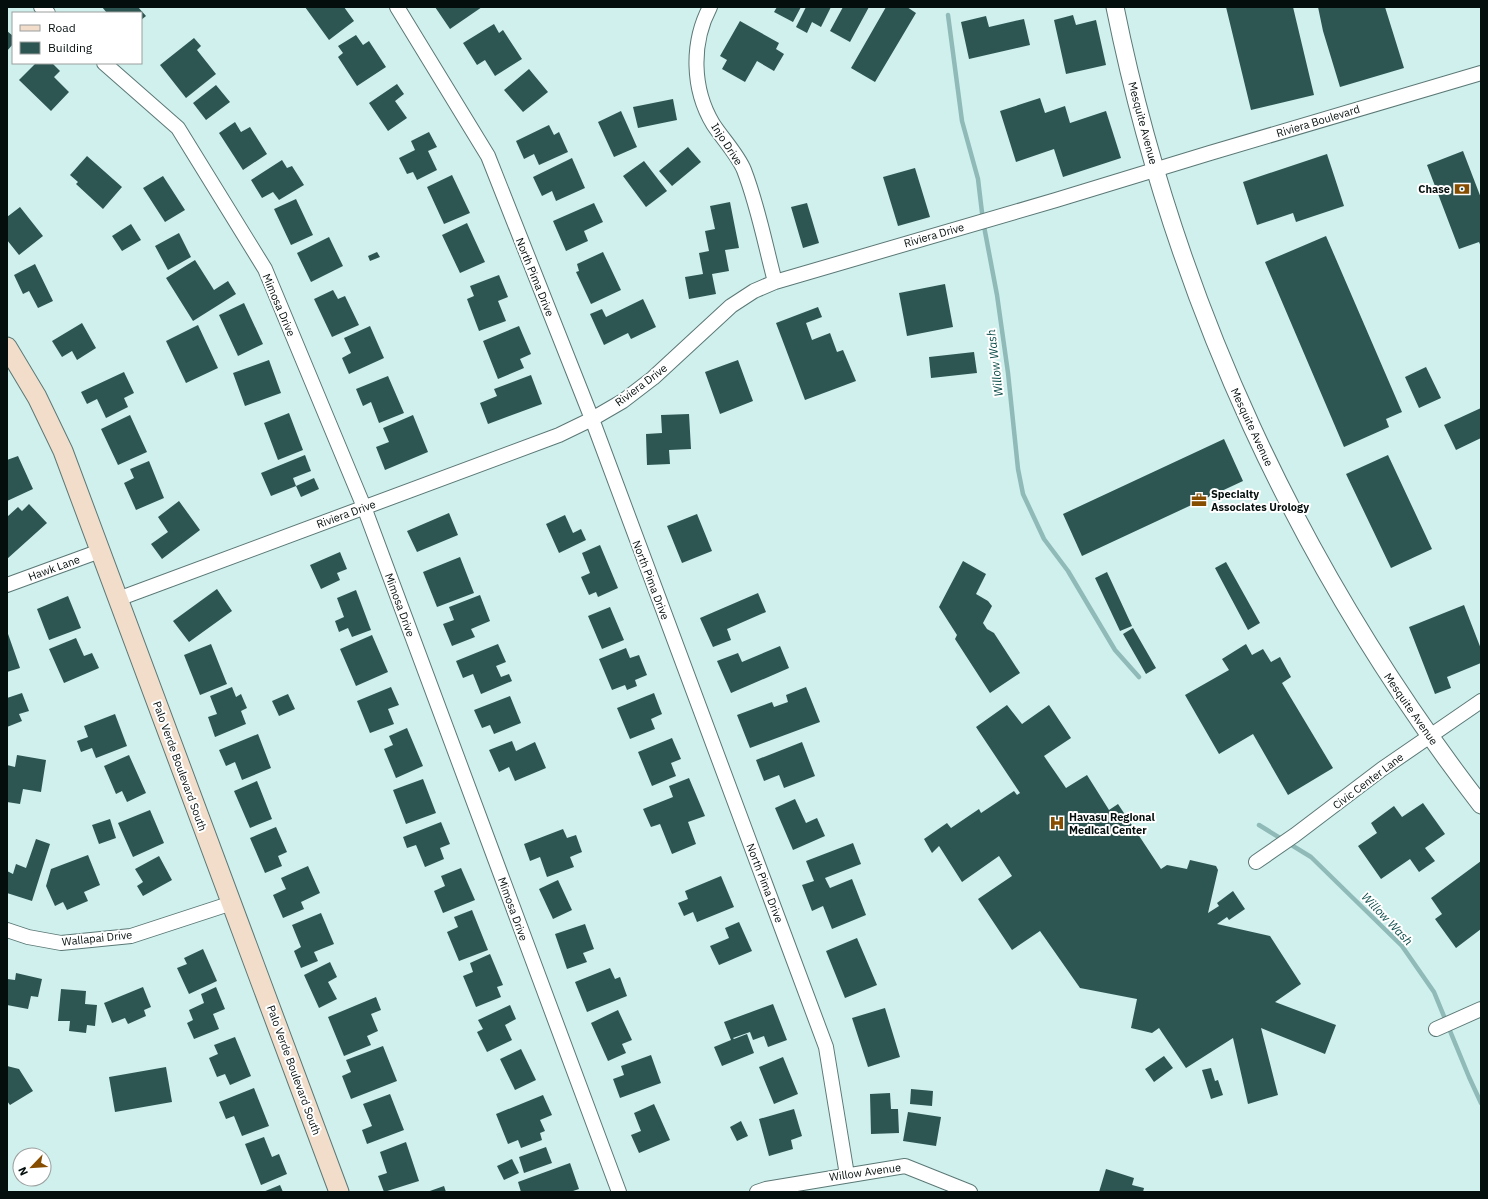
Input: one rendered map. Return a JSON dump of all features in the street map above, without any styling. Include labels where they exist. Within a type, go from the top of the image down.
[{"type":"main road","name":"Palo Verde Boulevard South","points":[[8,350],[36,396],[63,451],[339,1192]]},
{"type":"street","name":"North Pima Drive","points":[[398,7],[488,156],[592,419],[826,1047],[847,1174]]},
{"type":"street","name":"Injo Drive","points":[[710,7],[697,49],[697,76],[703,101],[712,122],[743,168],[753,195],[775,282]]},
{"type":"street","name":"Mesquite Avenue","points":[[1115,7],[1136,100],[1155,170],[1211,334],[1260,447],[1318,559],[1346,608],[1384,669],[1430,736],[1481,805]]},
{"type":"street","name":"Mimosa Drive","points":[[105,64],[178,128],[265,269],[364,507],[619,1192]]},
{"type":"street","name":"Riviera Boulevard","points":[[1155,170],[1481,73]]},
{"type":"street","name":"Riviera Drive","points":[[118,599],[559,435],[592,419],[623,401],[653,378],[686,349],[730,306],[754,291],[775,282],[1155,170]]},
{"type":"street","name":"Hawk Lane","points":[[7,585],[100,551]]},
{"type":"street","name":"Civic Center Lane","points":[[1256,862],[1296,835],[1382,769],[1481,701]]},
{"type":"street","name":"Wallapai Drive","points":[[7,930],[28,937],[61,943],[131,936],[232,903]]},
{"type":"street","points":[[1436,1029],[1481,1009]]},
{"type":"street","name":"Willow Avenue","points":[[757,1192],[766,1188],[905,1166],[970,1192]]},
{"type":"building","points":[[102,7],[138,7],[146,16],[142,19],[142,12],[106,12]]},
{"type":"building","points":[[305,7],[344,7],[354,21],[329,40]]},
{"type":"building","points":[[435,7],[482,7],[450,29]]},
{"type":"building","points":[[777,7],[801,7],[793,22],[774,12]]},
{"type":"building","points":[[806,7],[831,7],[821,27],[812,22],[807,33],[796,27]]},
{"type":"building","points":[[843,7],[869,7],[850,42],[830,31]]},
{"type":"building","points":[[886,7],[907,7],[916,13],[875,82],[851,68]]},
{"type":"building","points":[[1226,7],[1293,7],[1314,95],[1251,110]]},
{"type":"building","points":[[1318,7],[1385,7],[1404,68],[1340,87],[1323,31]]},
{"type":"building","points":[[1073,15],[1076,25],[1096,20],[1106,65],[1066,74],[1054,20]]},
{"type":"building","points":[[986,16],[989,27],[1024,19],[1030,45],[969,59],[961,22]]},
{"type":"building","points":[[740,21],[779,43],[776,49],[784,54],[774,71],[757,61],[745,82],[722,69],[727,60],[720,56]]},
{"type":"building","points":[[494,24],[499,33],[503,30],[522,59],[495,76],[485,60],[477,65],[463,43]]},
{"type":"building","points":[[7,31],[12,35],[12,45],[7,51]]},
{"type":"building","points":[[356,35],[363,45],[369,41],[386,67],[357,86],[338,57],[343,53],[338,46]]},
{"type":"building","points":[[194,38],[201,46],[197,50],[216,74],[186,98],[160,65]]},
{"type":"building","points":[[35,64],[53,64],[60,71],[54,77],[69,92],[51,111],[19,80]]},
{"type":"building","points":[[529,69],[548,92],[523,112],[504,90]]},
{"type":"building","points":[[397,84],[404,94],[395,101],[407,118],[388,131],[369,103]]},
{"type":"building","points":[[216,85],[230,102],[206,120],[193,103]]},
{"type":"building","points":[[1040,98],[1045,113],[1065,106],[1070,123],[1106,111],[1121,158],[1063,177],[1054,149],[1016,162],[1000,111]]},
{"type":"building","points":[[673,99],[677,120],[638,128],[633,107]]},
{"type":"building","points":[[621,111],[637,147],[614,157],[598,122]]},
{"type":"building","points":[[235,122],[241,132],[250,127],[267,154],[243,170],[219,133]]},
{"type":"building","points":[[549,125],[554,135],[559,132],[568,152],[539,165],[534,154],[524,159],[516,141]]},
{"type":"building","points":[[429,132],[437,147],[428,151],[437,170],[417,180],[413,172],[407,174],[399,158],[415,150],[411,141]]},
{"type":"building","points":[[688,147],[701,162],[672,186],[659,171]]},
{"type":"building","points":[[1463,151],[1481,198],[1481,247],[1479,242],[1459,249],[1427,165]]},
{"type":"building","points":[[1327,154],[1344,206],[1296,222],[1293,213],[1257,225],[1243,182]]},
{"type":"building","points":[[87,156],[122,187],[103,209],[76,184],[78,182],[70,175]]},
{"type":"building","points":[[572,158],[585,188],[556,201],[552,191],[542,196],[533,177]]},
{"type":"building","points":[[282,160],[287,168],[292,166],[304,185],[279,200],[273,192],[262,198],[251,180]]},
{"type":"building","points":[[644,161],[667,191],[646,207],[623,176]]},
{"type":"building","points":[[915,168],[930,217],[898,226],[883,177]]},
{"type":"building","points":[[452,175],[470,213],[444,224],[427,187]]},
{"type":"building","points":[[163,176],[185,210],[165,222],[143,188]]},
{"type":"building","points":[[296,199],[313,235],[291,245],[274,209]]},
{"type":"building","points":[[730,202],[739,248],[725,250],[729,271],[712,274],[716,294],[689,299],[685,277],[703,274],[699,253],[709,251],[705,231],[715,229],[710,206]]},
{"type":"building","points":[[594,203],[603,222],[584,231],[588,241],[566,251],[553,221]]},
{"type":"building","points":[[807,203],[819,243],[803,248],[791,207]]},
{"type":"building","points":[[20,207],[43,236],[19,255],[7,240],[7,217]]},
{"type":"building","points":[[467,223],[485,262],[460,273],[442,235]]},
{"type":"building","points":[[131,224],[141,240],[122,251],[112,236]]},
{"type":"building","points":[[179,233],[191,257],[168,270],[155,246]]},
{"type":"building","points":[[1326,236],[1402,412],[1386,419],[1389,427],[1344,447],[1265,262]]},
{"type":"building","points":[[329,237],[343,266],[311,282],[297,253]]},
{"type":"building","points":[[377,252],[380,257],[370,261],[368,256]]},
{"type":"building","points":[[603,252],[621,290],[591,304],[576,272],[579,271],[577,264]]},
{"type":"building","points":[[195,260],[214,290],[228,281],[236,294],[193,321],[166,278]]},
{"type":"building","points":[[35,264],[53,301],[38,308],[29,291],[23,294],[14,275]]},
{"type":"building","points":[[499,275],[508,297],[498,301],[506,321],[479,331],[467,299],[474,296],[470,286]]},
{"type":"building","points":[[945,284],[953,327],[907,336],[899,293]]},
{"type":"building","points":[[333,290],[338,299],[345,296],[359,325],[332,337],[314,299]]},
{"type":"building","points":[[643,299],[656,327],[631,339],[628,333],[604,345],[590,314],[602,309],[606,317]]},
{"type":"building","points":[[244,303],[263,344],[238,356],[219,315]]},
{"type":"building","points":[[818,307],[822,317],[806,323],[812,340],[830,333],[837,352],[843,350],[856,381],[805,400],[776,323]]},
{"type":"building","points":[[82,323],[96,348],[77,360],[72,351],[62,357],[52,341]]},
{"type":"building","points":[[198,325],[218,368],[186,383],[166,341]]},
{"type":"building","points":[[370,326],[384,358],[349,374],[342,358],[351,353],[344,338]]},
{"type":"building","points":[[519,326],[531,354],[520,359],[524,368],[498,379],[483,341]]},
{"type":"building","points":[[974,352],[977,373],[931,378],[929,357]]},
{"type":"building","points":[[269,360],[281,393],[245,406],[233,373]]},
{"type":"building","points":[[738,360],[753,401],[720,414],[705,372]]},
{"type":"building","points":[[1426,367],[1441,398],[1419,408],[1405,377]]},
{"type":"building","points":[[124,372],[134,393],[124,398],[128,407],[106,418],[97,399],[87,404],[81,392]]},
{"type":"building","points":[[531,375],[542,404],[488,424],[480,403],[497,396],[494,389]]},
{"type":"building","points":[[388,376],[404,413],[379,423],[371,402],[363,406],[356,389]]},
{"type":"building","points":[[1481,408],[1481,438],[1456,450],[1444,425]]},
{"type":"building","points":[[289,413],[303,450],[278,460],[264,423]]},
{"type":"building","points":[[689,414],[691,449],[669,450],[670,464],[647,465],[646,434],[662,433],[661,415]]},
{"type":"building","points":[[130,415],[147,452],[118,465],[101,429]]},
{"type":"building","points":[[413,415],[428,452],[385,470],[376,447],[389,442],[383,428]]},
{"type":"building","points":[[1224,439],[1243,481],[1082,556],[1063,514]]},
{"type":"building","points":[[305,455],[311,471],[293,478],[296,486],[271,496],[261,473]]},
{"type":"building","points":[[1388,455],[1432,549],[1391,568],[1346,474]]},
{"type":"building","points":[[18,456],[33,489],[7,501],[7,460]]},
{"type":"building","points":[[149,461],[164,498],[136,510],[124,483],[134,478],[130,469]]},
{"type":"building","points":[[314,478],[319,489],[301,497],[296,486]]},
{"type":"building","points":[[179,501],[200,530],[162,559],[151,544],[168,532],[158,517]]},
{"type":"building","points":[[29,504],[47,523],[7,559],[7,517],[18,507],[22,511]]},
{"type":"building","points":[[449,513],[458,535],[417,552],[407,531]]},
{"type":"building","points":[[697,514],[712,551],[682,563],[667,526]]},
{"type":"building","points":[[565,515],[573,533],[581,529],[586,540],[559,553],[546,524]]},
{"type":"building","points":[[600,545],[618,588],[598,597],[596,592],[589,595],[581,577],[590,573],[582,553]]},
{"type":"building","points":[[340,552],[347,569],[337,573],[340,580],[321,589],[310,565]]},
{"type":"building","points":[[460,557],[474,593],[437,607],[423,572]]},
{"type":"building","points":[[963,561],[986,574],[976,594],[988,601],[992,606],[983,623],[987,629],[994,633],[1020,673],[990,693],[955,639],[957,635],[939,607]]},
{"type":"building","points":[[1226,562],[1260,623],[1248,630],[1215,568]]},
{"type":"building","points":[[1107,572],[1132,626],[1120,631],[1095,578]]},
{"type":"building","points":[[217,589],[232,611],[189,642],[173,621]]},
{"type":"building","points":[[356,590],[371,630],[352,637],[348,628],[339,632],[335,621],[344,617],[337,598]]},
{"type":"building","points":[[758,593],[766,612],[727,629],[731,640],[713,647],[700,618]]},
{"type":"building","points":[[480,595],[490,621],[471,629],[475,637],[452,646],[443,624],[454,620],[449,607]]},
{"type":"building","points":[[68,596],[81,628],[49,640],[37,609]]},
{"type":"building","points":[[1464,605],[1481,649],[1481,663],[1447,677],[1451,688],[1435,694],[1409,627]]},
{"type":"building","points":[[610,607],[624,640],[602,649],[588,616]]},
{"type":"building","points":[[1133,628],[1156,668],[1146,674],[1123,634]]},
{"type":"building","points":[[7,631],[20,668],[7,672]]},
{"type":"building","points":[[372,635],[388,672],[356,686],[340,649]]},
{"type":"building","points":[[76,638],[84,656],[92,653],[99,668],[64,683],[49,649]]},
{"type":"building","points":[[211,644],[227,684],[200,695],[184,655]]},
{"type":"building","points":[[498,644],[506,662],[496,666],[501,677],[509,674],[512,681],[481,694],[473,674],[463,678],[456,661]]},
{"type":"building","points":[[1246,644],[1252,655],[1263,649],[1271,662],[1280,657],[1291,677],[1282,683],[1333,768],[1288,795],[1253,734],[1219,754],[1185,695],[1229,670],[1222,659]]},
{"type":"building","points":[[780,646],[789,668],[731,693],[717,661],[738,653],[742,662]]},
{"type":"building","points":[[626,648],[630,658],[639,655],[647,675],[635,680],[637,686],[627,690],[625,685],[612,690],[599,659]]},
{"type":"building","points":[[232,687],[236,697],[241,694],[247,708],[241,711],[246,724],[215,737],[208,717],[217,714],[210,696]]},
{"type":"building","points":[[391,687],[399,705],[388,709],[394,724],[370,733],[357,701]]},
{"type":"building","points":[[806,687],[820,722],[750,748],[737,715],[772,702],[774,707],[788,702],[786,695]]},
{"type":"building","points":[[22,693],[29,711],[19,714],[22,721],[7,727],[7,698]]},
{"type":"building","points":[[654,693],[662,714],[651,719],[655,729],[630,739],[617,708]]},
{"type":"building","points":[[288,694],[295,709],[279,716],[272,701]]},
{"type":"building","points":[[510,696],[521,723],[494,734],[490,725],[482,728],[474,710]]},
{"type":"building","points":[[1007,705],[1022,724],[1049,705],[1071,738],[1044,756],[1066,788],[1087,775],[1109,810],[1118,804],[1161,869],[1167,865],[1187,869],[1190,860],[1216,866],[1218,870],[1208,913],[1219,906],[1217,903],[1233,891],[1245,909],[1229,920],[1227,917],[1217,924],[1270,936],[1301,984],[1275,1002],[1336,1025],[1325,1054],[1261,1028],[1278,1095],[1248,1104],[1233,1038],[1186,1068],[1159,1028],[1152,1033],[1131,1028],[1137,999],[1080,988],[1040,931],[1012,950],[978,899],[1012,876],[999,856],[962,882],[939,846],[932,853],[924,839],[947,823],[951,828],[979,809],[981,813],[1014,791],[1017,795],[1020,793],[976,727]]},
{"type":"building","points":[[115,714],[127,746],[96,758],[92,748],[81,752],[77,741],[88,737],[84,726]]},
{"type":"building","points":[[407,728],[423,766],[396,778],[384,749],[393,745],[389,736]]},
{"type":"building","points":[[258,734],[271,768],[242,780],[235,762],[226,766],[219,750]]},
{"type":"building","points":[[672,738],[681,759],[671,763],[676,776],[652,786],[638,752]]},
{"type":"building","points":[[512,741],[516,751],[535,742],[546,768],[515,781],[509,767],[499,772],[489,750]]},
{"type":"building","points":[[802,742],[815,776],[784,788],[779,775],[764,781],[756,760]]},
{"type":"building","points":[[17,755],[46,760],[41,792],[23,789],[20,804],[7,802],[7,765],[15,767]]},
{"type":"building","points":[[129,755],[146,793],[127,802],[122,791],[116,794],[104,766]]},
{"type":"building","points":[[689,778],[705,816],[688,822],[696,844],[672,854],[660,824],[651,827],[643,809],[673,797],[669,786]]},
{"type":"building","points":[[423,779],[436,813],[406,824],[393,790]]},
{"type":"building","points":[[257,781],[272,819],[250,828],[234,791]]},
{"type":"building","points":[[795,799],[806,823],[817,818],[825,836],[793,850],[775,808]]},
{"type":"building","points":[[1423,803],[1445,834],[1425,848],[1435,861],[1419,872],[1410,859],[1381,879],[1358,846],[1377,833],[1371,823],[1394,806],[1402,817]]},
{"type":"building","points":[[150,810],[164,843],[133,857],[118,823]]},
{"type":"building","points":[[110,819],[116,838],[99,844],[92,825]]},
{"type":"building","points":[[441,822],[450,844],[440,848],[444,859],[425,867],[416,845],[407,848],[403,837]]},
{"type":"building","points":[[276,827],[287,852],[278,856],[282,866],[265,873],[250,838]]},
{"type":"building","points":[[563,829],[567,838],[576,835],[582,852],[570,857],[574,867],[547,877],[540,857],[530,861],[524,844]]},
{"type":"building","points":[[36,839],[50,844],[32,901],[7,893],[7,871],[13,874],[16,864],[26,868]]},
{"type":"building","points":[[853,843],[861,864],[825,878],[830,888],[852,879],[866,915],[832,929],[823,906],[812,911],[802,885],[814,881],[806,861]]},
{"type":"building","points":[[88,855],[100,885],[84,892],[88,901],[67,910],[63,902],[55,906],[46,886],[51,869]]},
{"type":"building","points":[[159,856],[172,880],[143,896],[137,886],[143,882],[135,869]]},
{"type":"building","points":[[1481,861],[1481,929],[1456,948],[1435,919],[1442,914],[1431,898]]},
{"type":"building","points":[[308,866],[320,893],[301,902],[304,909],[283,918],[273,895],[286,889],[281,878]]},
{"type":"building","points":[[461,868],[475,900],[443,913],[434,891],[445,886],[441,876]]},
{"type":"building","points":[[721,876],[734,907],[697,922],[693,912],[684,916],[678,903],[688,899],[685,891]]},
{"type":"building","points":[[558,880],[572,910],[553,919],[539,889]]},
{"type":"building","points":[[472,910],[488,950],[459,961],[447,932],[458,927],[454,917]]},
{"type":"building","points":[[321,913],[334,944],[314,952],[318,961],[301,968],[294,951],[301,947],[292,925]]},
{"type":"building","points":[[739,922],[752,951],[719,965],[710,946],[729,938],[725,928]]},
{"type":"building","points":[[585,924],[594,949],[583,953],[587,962],[567,969],[555,934]]},
{"type":"building","points":[[857,938],[877,985],[845,998],[826,951]]},
{"type":"building","points":[[203,949],[217,981],[189,994],[177,968],[187,964],[184,958]]},
{"type":"building","points":[[490,954],[503,985],[497,987],[501,997],[476,1007],[463,976],[473,972],[470,963]]},
{"type":"building","points":[[330,962],[337,977],[328,982],[337,999],[319,1008],[304,975]]},
{"type":"building","points":[[610,968],[615,979],[620,977],[627,996],[587,1012],[575,982]]},
{"type":"building","points":[[16,973],[42,979],[38,997],[31,996],[28,1009],[7,1005],[7,979],[15,980]]},
{"type":"building","points":[[143,987],[151,1007],[144,1010],[146,1016],[128,1024],[125,1018],[112,1023],[104,1003]]},
{"type":"building","points":[[216,987],[225,1009],[213,1014],[219,1029],[194,1039],[187,1023],[193,1020],[189,1010],[204,1003],[201,994]]},
{"type":"building","points":[[61,989],[86,991],[85,1004],[97,1005],[95,1026],[87,1025],[86,1033],[69,1031],[70,1021],[58,1021]]},
{"type":"building","points":[[376,997],[381,1010],[371,1014],[378,1031],[367,1036],[371,1045],[344,1056],[328,1017]]},
{"type":"building","points":[[773,1004],[787,1040],[768,1047],[764,1036],[753,1040],[750,1032],[733,1038],[734,1039],[747,1034],[754,1053],[722,1066],[714,1047],[731,1040],[724,1022]]},
{"type":"building","points":[[510,1005],[516,1019],[505,1025],[512,1040],[487,1052],[477,1032],[483,1029],[478,1020]]},
{"type":"building","points":[[885,1008],[900,1057],[868,1067],[852,1018]]},
{"type":"building","points":[[618,1010],[632,1040],[622,1044],[626,1053],[608,1061],[591,1023]]},
{"type":"building","points":[[235,1037],[251,1076],[230,1085],[225,1074],[217,1077],[209,1058],[218,1054],[214,1045]]},
{"type":"building","points":[[383,1046],[397,1081],[351,1099],[342,1076],[351,1072],[346,1060]]},
{"type":"building","points":[[521,1049],[536,1080],[515,1090],[500,1059]]},
{"type":"building","points":[[651,1055],[661,1083],[620,1098],[613,1079],[624,1075],[621,1066]]},
{"type":"building","points":[[1164,1056],[1173,1068],[1154,1082],[1145,1069]]},
{"type":"building","points":[[783,1057],[798,1094],[774,1104],[759,1067]]},
{"type":"building","points":[[7,1066],[19,1069],[33,1091],[10,1105],[7,1101]]},
{"type":"building","points":[[166,1067],[172,1102],[115,1112],[109,1077]]},
{"type":"building","points":[[1211,1068],[1215,1081],[1218,1080],[1223,1095],[1211,1099],[1202,1070]]},
{"type":"building","points":[[254,1088],[269,1126],[242,1136],[234,1116],[226,1119],[219,1102]]},
{"type":"building","points":[[911,1089],[933,1091],[932,1106],[910,1104]]},
{"type":"building","points":[[890,1093],[891,1109],[898,1109],[899,1133],[871,1134],[870,1094]]},
{"type":"building","points":[[390,1094],[404,1130],[367,1144],[362,1130],[372,1126],[363,1104]]},
{"type":"building","points":[[543,1095],[552,1115],[540,1120],[545,1131],[540,1133],[542,1140],[521,1148],[518,1140],[508,1144],[496,1114]]},
{"type":"building","points":[[654,1104],[670,1140],[639,1153],[631,1135],[641,1131],[634,1113]]},
{"type":"building","points":[[794,1109],[802,1136],[791,1140],[793,1149],[769,1156],[759,1119]]},
{"type":"building","points":[[908,1112],[941,1117],[936,1146],[903,1141]]},
{"type":"building","points":[[741,1121],[748,1136],[737,1141],[730,1127]]},
{"type":"building","points":[[264,1137],[272,1157],[279,1154],[287,1174],[261,1185],[245,1144]]},
{"type":"building","points":[[406,1142],[419,1181],[384,1192],[378,1176],[387,1173],[380,1152]]},
{"type":"building","points":[[546,1147],[552,1163],[524,1173],[519,1157]]},
{"type":"building","points":[[512,1159],[519,1173],[504,1180],[497,1166]]},
{"type":"building","points":[[570,1163],[579,1189],[570,1192],[521,1192],[518,1182]]},
{"type":"building","points":[[1106,1169],[1134,1178],[1132,1185],[1144,1188],[1143,1192],[1099,1192]]},
{"type":"building","points":[[280,1185],[283,1192],[263,1192]]},
{"type":"building","points":[[444,1186],[446,1192],[427,1192]]},
{"type":"waterway","name":"Willow Wash","points":[[948,15],[962,121],[978,179],[983,221],[997,295],[1008,373],[1018,469],[1023,494],[1044,539],[1068,571],[1115,650],[1139,677]]},
{"type":"waterway","name":"Willow Wash","points":[[1259,825],[1311,857],[1402,946],[1434,992],[1481,1103]]},
{"type":"place","name":"Chase","points":[[1462,189]]},
{"type":"place","name":"Specialty Associates Urology","points":[[1199,500]]},
{"type":"place","name":"Havasu Regional Medical Center","points":[[1057,823]]}]
